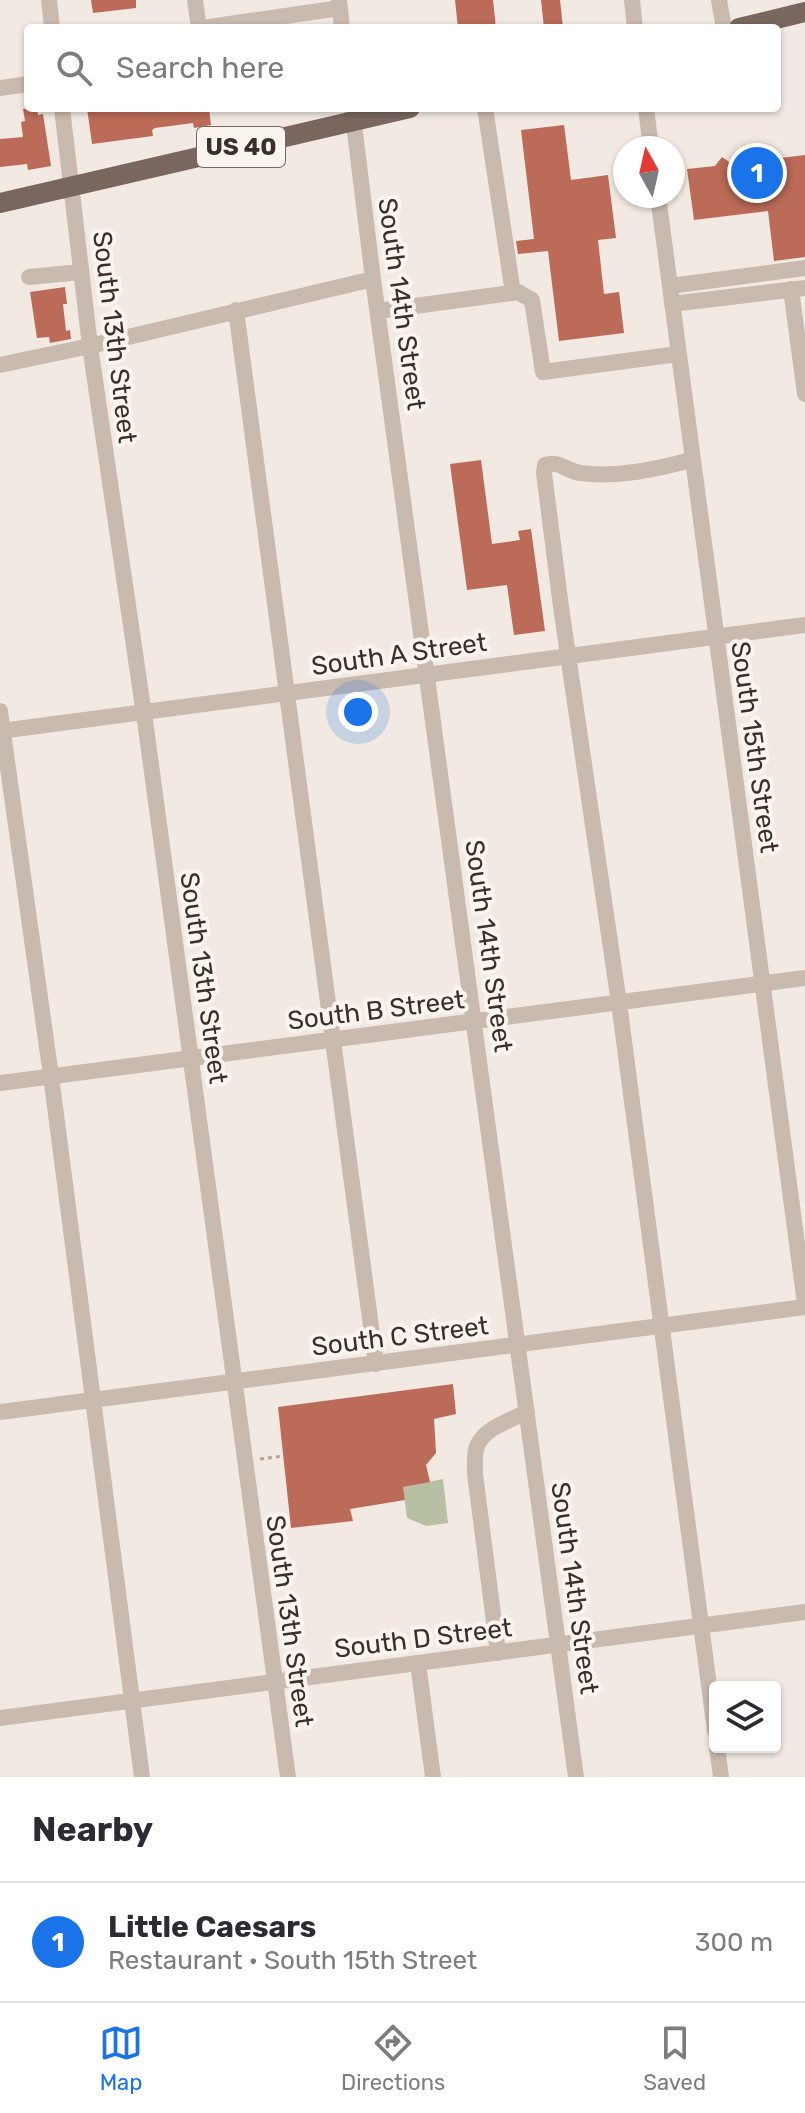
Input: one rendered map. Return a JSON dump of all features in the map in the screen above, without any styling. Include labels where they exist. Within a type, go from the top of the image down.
[{"type":"main road","points":[[756,24],[805,12]]},
{"type":"main road","name":"US 40","points":[[0,203],[353,115],[377,112]]},
{"type":"street","points":[[49,0],[52,24]]},
{"type":"street","points":[[195,0],[200,24]]},
{"type":"street","points":[[632,0],[635,24]]},
{"type":"street","points":[[719,0],[723,24]]},
{"type":"street","points":[[224,24],[340,4],[342,24]]},
{"type":"street","points":[[0,88],[24,85]]},
{"type":"street","name":"South 13th Street","points":[[62,112],[90,346],[144,713],[288,1777]]},
{"type":"street","points":[[486,112],[513,293]]},
{"type":"street","points":[[646,112],[650,136]]},
{"type":"street","name":"South 14th Street","points":[[353,115],[576,1777]]},
{"type":"street","name":"South 15th Street","points":[[660,208],[805,1306]]},
{"type":"street","points":[[670,286],[805,268]]},
{"type":"street","points":[[29,277],[81,272]]},
{"type":"street","points":[[0,365],[373,279]]},
{"type":"street","points":[[672,304],[798,289],[805,394]]},
{"type":"street","points":[[378,311],[518,292],[532,300],[543,372],[678,354]]},
{"type":"street","points":[[236,310],[376,1364]]},
{"type":"street","points":[[692,460],[613,475],[577,472],[550,463],[545,465],[544,473],[619,1003],[709,1686]]},
{"type":"street","name":"South A Street","points":[[1,731],[805,625]]},
{"type":"street","points":[[0,711],[142,1777]]},
{"type":"street","name":"South B Street","points":[[0,1083],[805,978]]},
{"type":"street","name":"South C Street","points":[[0,1412],[805,1306]]},
{"type":"street","points":[[498,1653],[475,1460],[477,1446],[484,1436],[527,1412]]},
{"type":"street","name":"South D Street","points":[[0,1718],[805,1612]]},
{"type":"street","points":[[418,1663],[433,1777]]},
{"type":"street","points":[[718,1753],[721,1777]]},
{"type":"path","points":[[244,1461],[283,1456]]},
{"type":"green space","points":[[443,1479],[448,1523],[426,1526],[407,1518],[403,1487]]},
{"type":"building","points":[[91,0],[136,0],[136,8],[93,13]]},
{"type":"building","points":[[455,0],[493,0],[496,24],[458,24]]},
{"type":"building","points":[[541,0],[560,0],[563,24],[544,24]]},
{"type":"building","points":[[23,109],[24,112],[43,114],[51,166],[28,170],[27,164],[0,167],[0,139],[23,137]]},
{"type":"building","points":[[88,112],[209,112],[211,125],[194,128],[193,123],[155,128],[152,130],[153,136],[92,144]]},
{"type":"building","points":[[564,125],[571,180],[608,175],[616,238],[598,240],[604,294],[619,292],[624,333],[559,341],[548,251],[518,254],[516,241],[534,239],[521,130]]},
{"type":"building","points":[[805,155],[805,257],[774,261],[768,211],[694,220],[687,169],[715,166],[722,157],[732,164]]},
{"type":"building","points":[[65,287],[66,331],[70,330],[71,339],[50,343],[49,337],[37,338],[30,292]]},
{"type":"building","points":[[481,460],[492,544],[520,540],[518,531],[531,529],[545,631],[514,635],[507,585],[467,590],[450,464]]},
{"type":"building","points":[[453,1384],[456,1414],[434,1419],[436,1453],[426,1465],[430,1482],[403,1487],[405,1500],[350,1509],[353,1521],[291,1528],[278,1407]]},
{"type":"place","name":"Little Caesars","points":[[757,173]]}]
